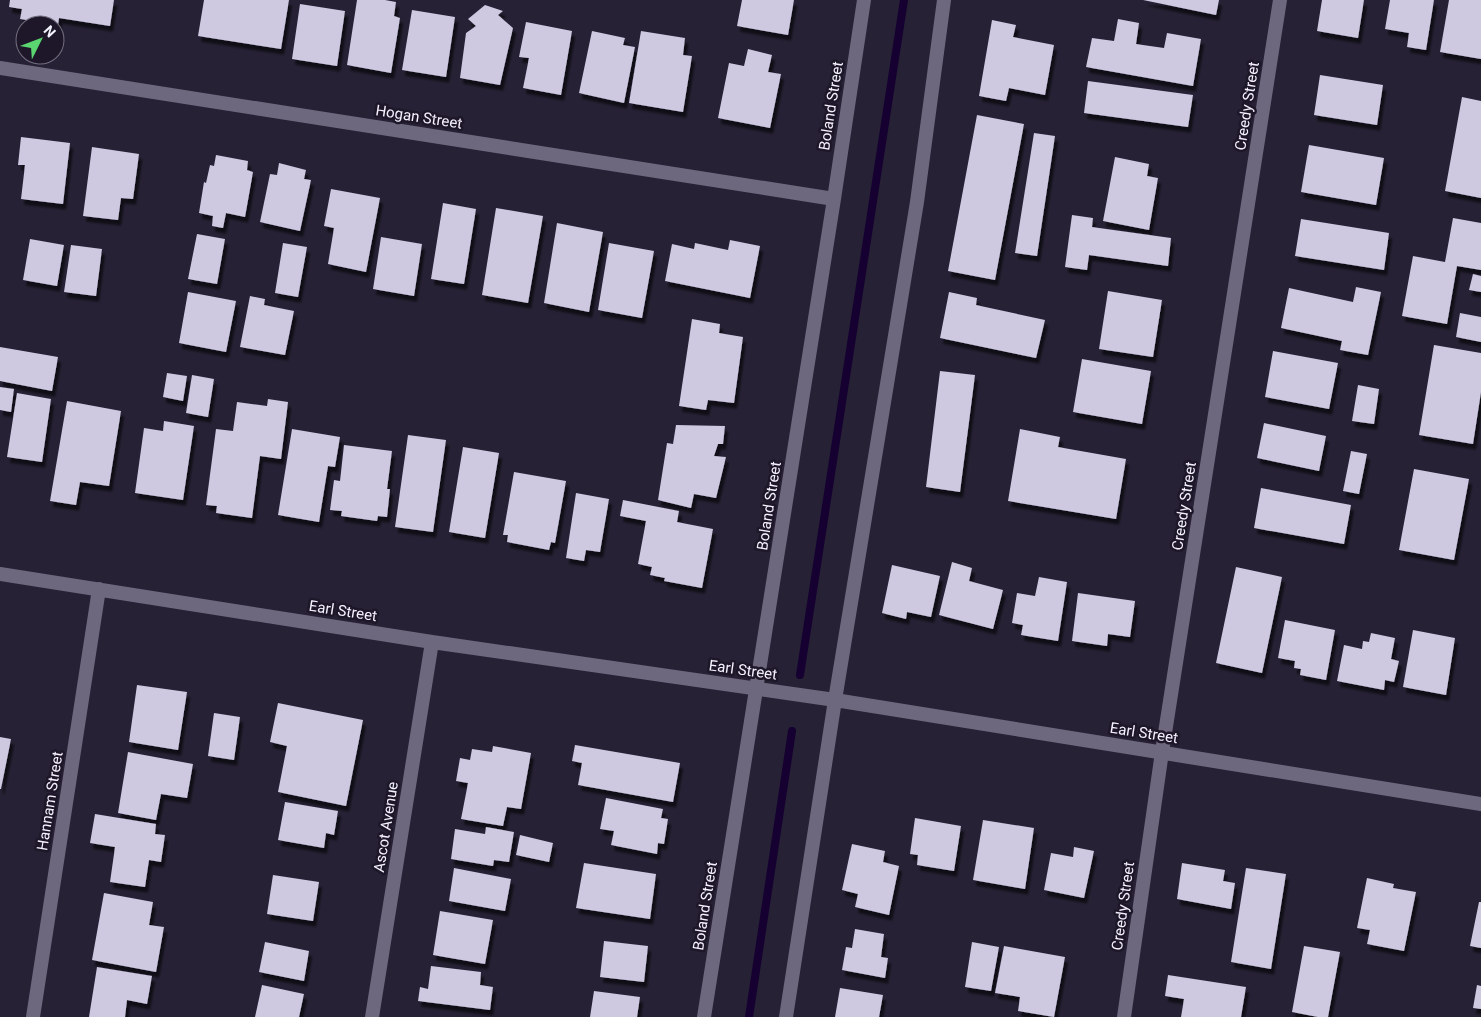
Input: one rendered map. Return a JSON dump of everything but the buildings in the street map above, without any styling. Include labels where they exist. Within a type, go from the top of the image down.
[{"type":"street","name":"Boland Street","points":[[704,1017],[864,0]]},
{"type":"street","points":[[786,1017],[835,700],[917,202],[944,0]]},
{"type":"street","name":"Creedy Street","points":[[1124,1017],[1162,752],[1280,0]]},
{"type":"street","name":"Hogan Street","points":[[0,68],[834,198]]},
{"type":"street","name":"Earl Street","points":[[0,574],[432,642],[835,700],[1481,804]]},
{"type":"street","name":"Hannam Street","points":[[33,1017],[99,589]]},
{"type":"street","name":"Ascot Avenue","points":[[372,1017],[432,642]]},
{"type":"waterway","points":[[800,675],[904,0]]},
{"type":"waterway","points":[[749,1017],[792,731]]}]
